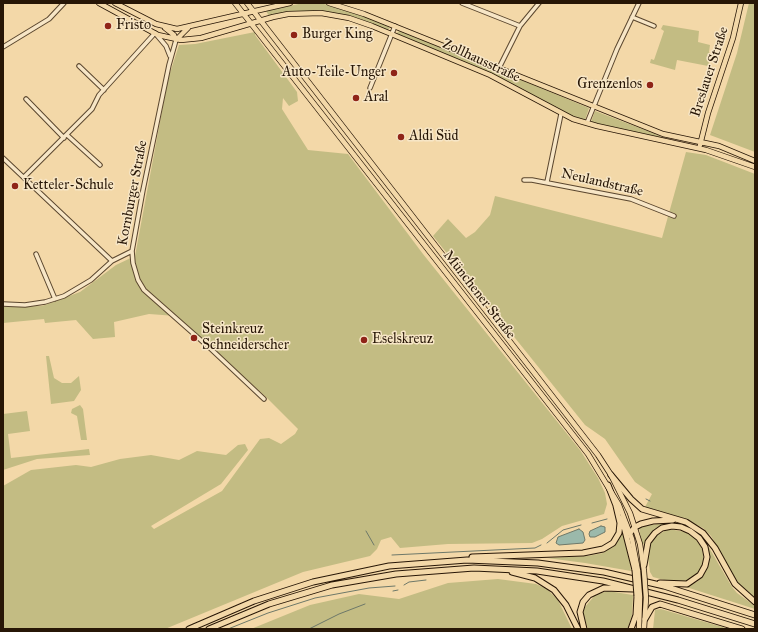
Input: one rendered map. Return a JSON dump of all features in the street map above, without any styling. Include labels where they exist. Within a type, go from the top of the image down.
[{"type":"highway","points":[[611,475],[631,499],[642,508],[697,528],[708,537],[735,584],[755,602]]},
{"type":"highway","points":[[608,484],[618,505],[636,570],[638,596],[636,615],[632,629]]},
{"type":"highway","points":[[189,629],[234,608],[281,591],[343,574],[391,566],[482,556],[598,551],[607,548],[615,540],[620,530],[621,516]]},
{"type":"highway","points":[[630,533],[635,527],[653,521],[678,520]]},
{"type":"highway","points":[[644,568],[646,545],[658,530],[667,526],[677,526],[690,531],[699,538],[705,547],[706,563],[702,572],[694,580],[680,585],[652,583]]},
{"type":"highway","points":[[454,560],[514,561],[558,565],[652,583],[755,615]]},
{"type":"highway","points":[[208,629],[249,611],[306,592],[394,574],[452,569],[501,569],[572,575],[638,589],[755,624]]},
{"type":"highway","points":[[501,569],[535,578],[550,586],[566,605],[578,629]]},
{"type":"highway","points":[[584,629],[580,618],[581,609],[585,600],[592,592],[607,587],[638,589]]},
{"type":"highway","points":[[646,619],[652,607],[662,605],[742,629]]},
{"type":"main road","points":[[99,3],[155,33],[176,40]]},
{"type":"main road","points":[[115,3],[164,27],[176,29],[290,3]]},
{"type":"main road","name":"Münchener Straße","points":[[235,3],[562,419],[608,484]]},
{"type":"main road","name":"Münchener Straße","points":[[246,3],[582,434],[611,475],[625,502],[635,527],[644,568],[646,598],[646,619],[644,629]]},
{"type":"main road","name":"Zollhausstraße","points":[[329,3],[347,8],[395,26],[671,139],[755,167]]},
{"type":"main road","name":"Breslauer Straße","points":[[699,148],[708,113],[733,38],[742,3]]},
{"type":"main road","name":"Zollhausstraße","points":[[176,40],[201,38],[288,14],[326,14],[353,19],[496,78],[561,114],[587,123],[671,139],[700,142],[726,149],[755,162]]},
{"type":"main road","points":[[132,20],[139,20],[139,16]]},
{"type":"main road","points":[[164,27],[176,40]]},
{"type":"main road","points":[[176,40],[190,27]]},
{"type":"main road","points":[[621,516],[630,533],[636,570]]},
{"type":"main road","points":[[638,596],[639,629]]},
{"type":"street","points":[[3,47],[49,19],[64,3]]},
{"type":"street","points":[[462,3],[520,26]]},
{"type":"street","points":[[499,68],[520,26],[540,3]]},
{"type":"street","points":[[587,123],[617,49],[639,3]]},
{"type":"street","points":[[632,17],[654,26]]},
{"type":"street","points":[[370,88],[395,26]]},
{"type":"street","points":[[24,177],[92,109],[104,90],[155,33],[167,47],[171,57]]},
{"type":"street","name":"Kornburger Straße","points":[[176,40],[171,57],[132,251],[135,272],[144,290],[212,350],[264,399]]},
{"type":"street","points":[[79,66],[104,90]]},
{"type":"street","points":[[26,99],[65,137],[100,165]]},
{"type":"street","name":"Neulandstraße","points":[[546,182],[561,114]]},
{"type":"street","points":[[4,160],[24,177],[112,261]]},
{"type":"street","name":"Neulandstraße","points":[[524,180],[546,182],[631,199],[674,216]]},
{"type":"street","points":[[3,304],[25,305],[54,299],[82,286],[112,261],[132,251]]},
{"type":"street","points":[[36,254],[54,299]]},
{"type":"shaded area","points":[[303,3],[318,3],[335,6],[361,15],[390,28],[386,31],[326,12],[269,16],[266,11]]},
{"type":"shaded area","points":[[749,3],[755,3],[755,152],[710,135],[737,53]]},
{"type":"shaded area","points":[[663,25],[699,31],[698,42],[710,45],[709,52],[711,56],[708,66],[677,60],[675,70],[650,63],[651,59],[654,60],[664,31],[661,29]]},
{"type":"shaded area","points":[[400,30],[589,108],[585,120],[583,122],[574,119],[499,79],[396,34]]},
{"type":"shaded area","points":[[255,32],[255,35],[297,92],[298,101],[289,106],[283,98],[282,109],[308,150],[348,154],[423,254],[580,450],[598,478],[605,493],[607,504],[604,514],[562,526],[542,539],[532,543],[448,544],[400,548],[391,537],[381,540],[377,549],[370,556],[303,572],[165,629],[3,629],[3,486],[31,470],[76,465],[91,467],[120,459],[151,455],[179,460],[197,451],[226,455],[238,445],[245,444],[248,450],[221,484],[151,526],[154,529],[222,491],[260,439],[269,438],[281,444],[295,434],[298,429],[265,396],[176,316],[149,314],[114,322],[115,337],[93,339],[76,320],[45,323],[44,319],[3,323],[3,307],[42,306],[80,292],[116,265],[135,256],[168,79],[179,45],[195,44]]},
{"type":"shaded area","points":[[595,111],[668,140],[599,126],[591,122]]},
{"type":"shaded area","points":[[686,152],[706,155],[755,174],[755,600],[736,582],[711,536],[703,528],[684,519],[645,507],[652,494],[635,482],[605,439],[585,425],[433,236],[448,219],[466,238],[475,232],[490,215],[495,196],[662,238]]},
{"type":"shaded area","points":[[46,356],[49,356],[54,378],[62,383],[71,383],[79,376],[81,390],[74,401],[51,404]]},
{"type":"shaded area","points":[[80,405],[83,409],[87,440],[81,440],[77,416],[71,413],[72,409]]},
{"type":"shaded area","points":[[27,411],[30,431],[8,434],[11,458],[89,449],[90,455],[37,459],[3,470],[3,414]]},
{"type":"shaded area","points":[[670,523],[656,529],[642,546],[639,527]]},
{"type":"shaded area","points":[[601,526],[605,527],[605,532],[595,537],[590,537],[590,531]]},
{"type":"shaded area","points":[[579,529],[583,532],[585,540],[583,543],[559,545],[556,543],[558,537]]},
{"type":"shaded area","points":[[669,529],[685,532],[695,538],[702,548],[704,561],[700,570],[695,576],[686,581],[668,581],[653,577],[650,572],[648,557],[649,546],[657,535]]},
{"type":"shaded area","points":[[622,530],[629,555],[631,571],[547,558],[588,556],[603,553],[615,545]]},
{"type":"shaded area","points":[[704,539],[732,587],[737,593],[755,606],[755,609],[686,587],[698,581],[708,567],[709,556]]},
{"type":"shaded area","points":[[498,579],[536,584],[547,589],[558,600],[572,629],[251,629],[310,605],[359,594],[399,599],[448,583]]},
{"type":"shaded area","points":[[608,591],[633,595],[632,615],[627,629],[588,629],[583,613],[585,607],[595,595]]},
{"type":"shaded area","points":[[661,609],[729,629],[653,629],[655,610]]},
{"type":"waterway","points":[[646,499],[650,501]]},
{"type":"waterway","points":[[592,523],[607,519]]},
{"type":"waterway","points":[[547,543],[563,530],[581,525]]},
{"type":"waterway","points":[[366,531],[374,545]]},
{"type":"waterway","points":[[392,555],[535,548],[541,545]]},
{"type":"waterway","points":[[404,585],[409,582],[426,580]]},
{"type":"waterway","points":[[228,629],[268,613],[315,598],[369,588],[395,586]]},
{"type":"waterway","points":[[393,591],[398,590]]},
{"type":"waterway","points":[[309,629],[339,614],[365,604]]},
{"type":"place","name":"Fristo","points":[[108,26]]},
{"type":"place","name":"Burger King","points":[[294,35]]},
{"type":"place","name":"Auto-Teile-Unger","points":[[394,73]]},
{"type":"place","name":"Grenzenlos","points":[[650,85]]},
{"type":"place","name":"Aral","points":[[356,98]]},
{"type":"place","name":"Aldi Süd","points":[[401,137]]},
{"type":"place","name":"Ketteler-Schule","points":[[15,186]]},
{"type":"place","name":"Steinkreuz Schneiderscher","points":[[194,338]]},
{"type":"place","name":"Eselskreuz","points":[[364,340]]}]
